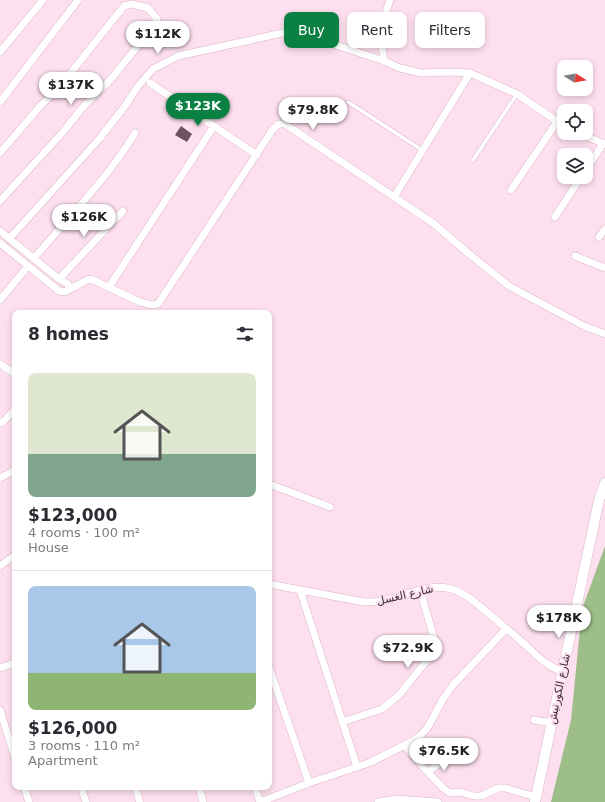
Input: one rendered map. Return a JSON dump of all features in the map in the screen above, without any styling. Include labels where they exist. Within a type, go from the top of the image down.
[{"type":"street","points":[[0,52],[43,0]]},
{"type":"street","points":[[0,102],[78,0]]},
{"type":"street","points":[[384,61],[381,37],[390,0]]},
{"type":"street","points":[[0,153],[41,105],[56,90],[124,6],[132,4],[148,8],[157,19],[154,26],[111,79],[82,108],[63,132],[0,201]]},
{"type":"street","points":[[9,239],[100,138],[125,106],[138,86],[153,69],[178,56],[287,32],[297,32],[384,61],[400,68],[421,73],[470,73],[517,94],[557,121]]},
{"type":"street","points":[[394,197],[470,73]]},
{"type":"street","points":[[150,83],[257,155]]},
{"type":"street","points":[[1,246],[59,292],[65,292],[69,288],[74,287],[84,280],[91,279],[140,302],[152,305],[158,304],[273,129],[279,124],[285,124],[433,223],[468,254],[509,286],[584,326],[605,334]]},
{"type":"street","points":[[108,287],[214,126]]},
{"type":"street","points":[[511,190],[557,129]]},
{"type":"street","points":[[34,258],[101,181],[125,150],[135,133]]},
{"type":"street","points":[[593,139],[604,144],[593,160]]},
{"type":"street","points":[[555,217],[576,184]]},
{"type":"street","points":[[59,279],[123,210]]},
{"type":"street","points":[[599,237],[605,229]]},
{"type":"street","points":[[0,231],[59,279],[68,284],[69,288]]},
{"type":"street","points":[[575,256],[605,268]]},
{"type":"street","points":[[0,300],[28,266]]},
{"type":"street","points":[[0,364],[12,372]]},
{"type":"street","points":[[0,424],[12,412]]},
{"type":"street","points":[[0,478],[12,472]]},
{"type":"street","name":"شارع الكورنيش","points":[[535,800],[599,500],[605,482]]},
{"type":"street","points":[[272,485],[330,507]]},
{"type":"street","points":[[0,566],[12,557]]},
{"type":"street","name":"شارع الغسل","points":[[272,585],[371,603],[384,601],[431,588],[452,589],[471,599],[547,665],[563,672]]},
{"type":"street","points":[[300,590],[357,768]]},
{"type":"street","points":[[342,722],[382,709],[399,695],[432,654],[434,638],[420,590]]},
{"type":"street","points":[[256,790],[260,802],[309,782],[357,768],[413,741],[428,727],[443,699],[453,685],[506,629]]},
{"type":"street","points":[[0,668],[12,664]]},
{"type":"street","points":[[272,676],[309,782]]},
{"type":"street","points":[[0,710],[12,748]]},
{"type":"street","points":[[534,720],[552,723]]},
{"type":"street","points":[[404,745],[443,788],[450,793],[460,792],[474,796],[481,796],[498,788],[505,788],[535,800]]},
{"type":"street","points":[[428,772],[447,757]]},
{"type":"street","points":[[25,790],[29,802]]},
{"type":"street","points":[[82,790],[86,802]]},
{"type":"street","points":[[136,790],[140,802]]},
{"type":"street","points":[[199,790],[203,802]]},
{"type":"street","points":[[378,802],[396,799],[438,802]]},
{"type":"lane","points":[[473,160],[517,94]]},
{"type":"lane","points":[[348,102],[423,151]]},
{"type":"shaded area","points":[[605,546],[605,802],[551,802],[571,720],[582,609]]},
{"type":"building","points":[[181,126],[192,134],[187,142],[175,135]]}]
